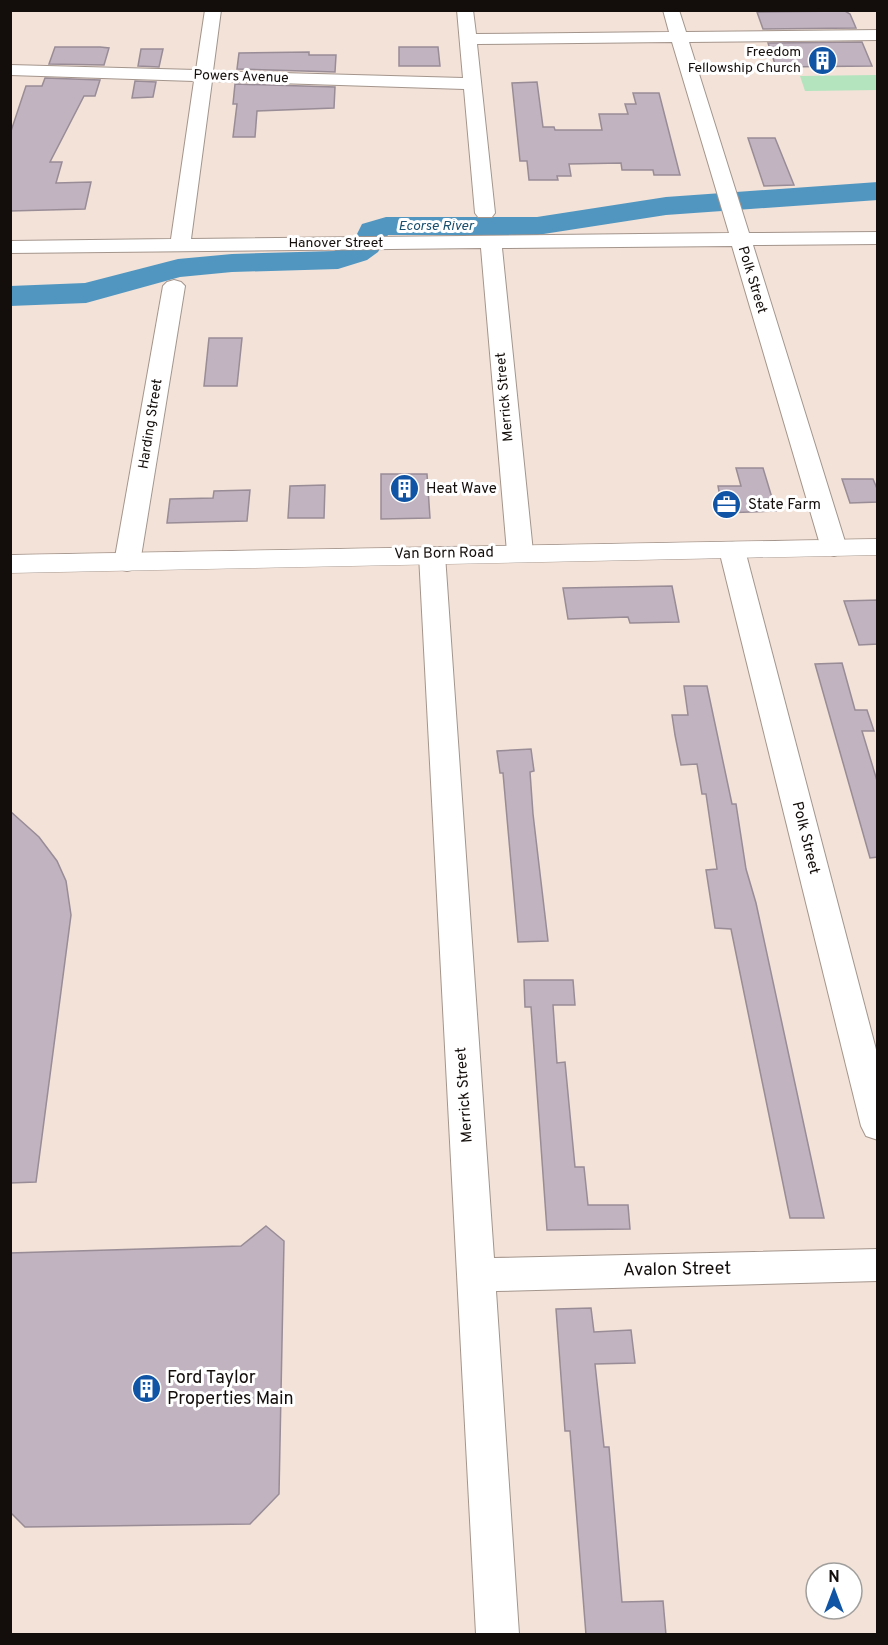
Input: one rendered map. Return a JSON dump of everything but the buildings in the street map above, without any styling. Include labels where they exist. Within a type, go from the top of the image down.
[{"type":"main road","name":"Van Born Road","points":[[10,564],[520,552],[878,547]]},
{"type":"street","points":[[180,244],[213,10]]},
{"type":"street","points":[[465,10],[485,213]]},
{"type":"street","name":"Polk Street","points":[[671,10],[834,548]]},
{"type":"street","points":[[468,39],[878,35]]},
{"type":"street","name":"Powers Avenue","points":[[10,70],[472,84]]},
{"type":"street","name":"Hanover Street","points":[[10,247],[878,238]]},
{"type":"street","name":"Merrick Street","points":[[491,242],[520,552]]},
{"type":"street","name":"Harding Street","points":[[127,563],[174,286]]},
{"type":"street","name":"Polk Street","points":[[732,549],[878,1126]]},
{"type":"street","name":"Merrick Street","points":[[432,555],[498,1635]]},
{"type":"street","name":"Avalon Street","points":[[476,1275],[878,1265]]},
{"type":"green space","points":[[877,75],[877,90],[805,91],[800,76]]},
{"type":"waterway","name":"Ecorse River","points":[[10,296],[86,293],[178,268],[232,263],[338,260],[356,253],[367,245],[373,230],[386,226],[447,224],[537,226],[666,206],[824,193],[878,191]]},
{"type":"place","name":"Freedom Fellowship Church","points":[[822,60]]},
{"type":"place","name":"Heat Wave","points":[[405,489]]},
{"type":"place","name":"State Farm","points":[[727,505]]},
{"type":"place","name":"Ford Taylor Properties Main","points":[[146,1388]]}]
